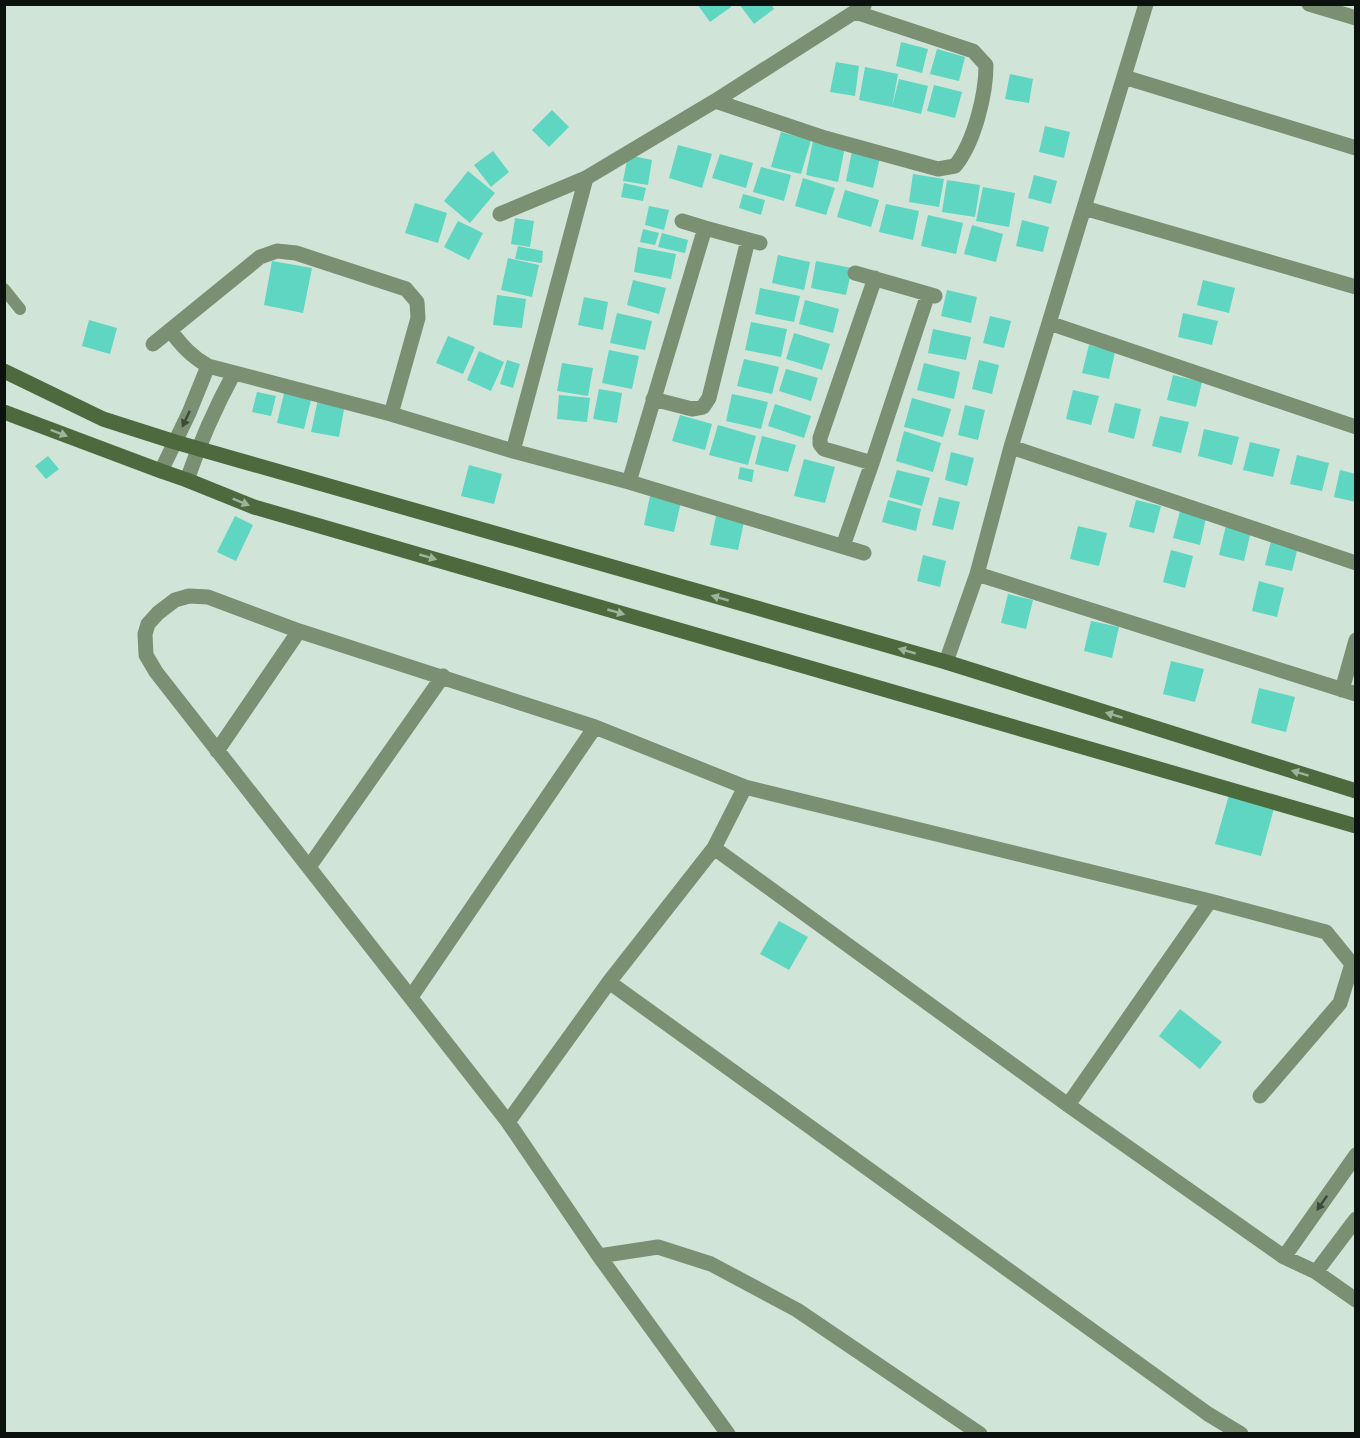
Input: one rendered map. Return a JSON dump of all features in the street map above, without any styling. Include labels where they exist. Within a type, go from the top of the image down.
[{"type":"street","points":[[946,662],[977,574],[1011,447],[1146,4]]},
{"type":"street","points":[[1309,4],[1356,18]]},
{"type":"street","points":[[500,214],[586,178],[715,101],[860,8],[973,51],[986,65],[986,81],[969,144],[963,157],[955,166],[938,169],[825,138],[715,101]]},
{"type":"street","points":[[1124,77],[1356,148]]},
{"type":"street","points":[[513,451],[586,178]]},
{"type":"street","points":[[1084,208],[1356,287]]},
{"type":"street","points":[[653,399],[692,409],[703,407],[709,398],[754,242],[682,221]]},
{"type":"street","points":[[629,482],[705,228]]},
{"type":"street","points":[[153,344],[260,257],[277,251],[296,253],[406,289],[417,302],[418,318],[391,414]]},
{"type":"street","points":[[843,546],[932,295],[855,273]]},
{"type":"street","points":[[872,463],[824,449],[820,444],[820,438],[875,278]]},
{"type":"street","points":[[1049,323],[1356,427]]},
{"type":"street","points":[[170,330],[193,357],[208,366],[391,414],[513,451],[629,482],[864,553]]},
{"type":"street","points":[[161,471],[208,366]]},
{"type":"street","points":[[4,371],[103,419],[197,449],[946,662],[1356,791]]},
{"type":"street","points":[[187,480],[197,449],[234,373]]},
{"type":"street","points":[[4,412],[254,507],[1356,825]]},
{"type":"street","points":[[1011,447],[1356,563]]},
{"type":"street","points":[[977,574],[1349,692],[1356,640]]},
{"type":"street","points":[[728,1434],[599,1256],[508,1122],[156,672],[146,655],[145,634],[148,624],[175,600],[189,596],[208,597],[299,631],[595,727],[745,788],[1210,901],[1326,932],[1352,964],[1340,1003],[1260,1096]]},
{"type":"street","points":[[217,751],[299,631]]},
{"type":"street","points":[[309,867],[443,676]]},
{"type":"street","points":[[411,997],[595,727]]},
{"type":"street","points":[[508,1122],[609,982],[714,848],[745,788]]},
{"type":"street","points":[[714,848],[1068,1106],[1284,1257],[1316,1272],[1356,1300]]},
{"type":"street","points":[[1068,1106],[1210,901]]},
{"type":"street","points":[[609,982],[1208,1414],[1241,1434]]},
{"type":"street","points":[[1284,1257],[1356,1155]]},
{"type":"street","points":[[1316,1272],[1356,1219]]},
{"type":"street","points":[[599,1256],[658,1247],[711,1264],[797,1310],[980,1434]]},
{"type":"lane","points":[[4,289],[20,309]]},
{"type":"building","points":[[697,4],[729,4],[731,7],[710,22]]},
{"type":"building","points":[[739,4],[771,4],[774,9],[754,24]]},
{"type":"building","points":[[901,42],[928,49],[922,73],[896,66]]},
{"type":"building","points":[[937,49],[965,57],[959,81],[930,74]]},
{"type":"building","points":[[836,62],[859,66],[855,96],[830,92]]},
{"type":"building","points":[[865,67],[898,74],[892,107],[859,100]]},
{"type":"building","points":[[1010,74],[1033,79],[1029,103],[1005,99]]},
{"type":"building","points":[[899,79],[928,86],[921,114],[892,107]]},
{"type":"building","points":[[934,85],[962,92],[955,118],[927,111]]},
{"type":"building","points":[[552,110],[569,127],[549,147],[532,130]]},
{"type":"building","points":[[1045,126],[1070,132],[1064,158],[1039,152]]},
{"type":"building","points":[[781,132],[811,140],[801,174],[771,167]]},
{"type":"building","points":[[813,141],[845,147],[838,182],[806,175]]},
{"type":"building","points":[[678,145],[712,154],[702,188],[669,178]]},
{"type":"building","points":[[493,151],[509,172],[491,187],[474,165]]},
{"type":"building","points":[[852,151],[880,158],[873,188],[846,181]]},
{"type":"building","points":[[720,154],[753,163],[746,188],[712,178]]},
{"type":"building","points":[[628,155],[652,160],[648,185],[623,181]]},
{"type":"building","points":[[761,167],[791,175],[784,201],[753,192]]},
{"type":"building","points":[[468,171],[495,193],[470,223],[444,201]]},
{"type":"building","points":[[913,174],[944,179],[939,207],[909,202]]},
{"type":"building","points":[[1034,175],[1057,181],[1051,204],[1028,198]]},
{"type":"building","points":[[803,178],[835,188],[826,215],[795,206]]},
{"type":"building","points":[[947,180],[980,185],[975,217],[942,212]]},
{"type":"building","points":[[624,183],[646,188],[643,201],[621,197]]},
{"type":"building","points":[[983,187],[1015,193],[1009,227],[976,221]]},
{"type":"building","points":[[845,190],[879,200],[871,227],[837,217]]},
{"type":"building","points":[[743,194],[765,200],[761,215],[739,208]]},
{"type":"building","points":[[415,203],[447,213],[438,243],[405,233]]},
{"type":"building","points":[[886,204],[919,211],[913,240],[879,232]]},
{"type":"building","points":[[649,206],[669,210],[664,230],[645,225]]},
{"type":"building","points":[[928,215],[963,223],[956,254],[921,246]]},
{"type":"building","points":[[515,218],[534,221],[530,247],[511,244]]},
{"type":"building","points":[[1022,220],[1049,227],[1043,252],[1016,246]]},
{"type":"building","points":[[458,221],[483,233],[469,260],[444,247]]},
{"type":"building","points":[[972,225],[1003,234],[996,262],[964,254]]},
{"type":"building","points":[[643,229],[659,233],[655,245],[640,242]]},
{"type":"building","points":[[662,233],[688,240],[685,253],[658,247]]},
{"type":"building","points":[[518,246],[543,251],[542,263],[515,259]]},
{"type":"building","points":[[638,247],[676,254],[671,279],[634,272]]},
{"type":"building","points":[[778,255],[810,262],[804,290],[772,283]]},
{"type":"building","points":[[508,258],[539,265],[532,297],[501,290]]},
{"type":"building","points":[[272,261],[312,268],[303,313],[264,305]]},
{"type":"building","points":[[816,261],[852,268],[846,295],[811,288]]},
{"type":"building","points":[[633,280],[666,288],[659,314],[627,305]]},
{"type":"building","points":[[1203,280],[1235,288],[1229,313],[1197,305]]},
{"type":"building","points":[[760,288],[800,296],[794,322],[755,314]]},
{"type":"building","points":[[947,290],[977,297],[971,323],[941,316]]},
{"type":"building","points":[[497,295],[526,299],[522,328],[493,325]]},
{"type":"building","points":[[584,297],[608,302],[603,330],[578,325]]},
{"type":"building","points":[[805,300],[839,309],[833,333],[799,324]]},
{"type":"building","points":[[617,313],[652,321],[645,350],[610,343]]},
{"type":"building","points":[[1183,313],[1218,321],[1212,345],[1178,337]]},
{"type":"building","points":[[990,316],[1011,321],[1004,348],[983,343]]},
{"type":"building","points":[[89,320],[117,328],[110,354],[82,346]]},
{"type":"building","points":[[751,322],[787,329],[781,357],[745,350]]},
{"type":"building","points":[[933,329],[971,337],[966,360],[928,353]]},
{"type":"building","points":[[794,333],[830,344],[822,370],[786,359]]},
{"type":"building","points":[[448,336],[475,347],[463,374],[436,363]]},
{"type":"building","points":[[1089,345],[1115,352],[1109,379],[1082,373]]},
{"type":"building","points":[[609,350],[639,356],[632,389],[602,383]]},
{"type":"building","points":[[479,351],[504,362],[491,391],[467,380]]},
{"type":"building","points":[[744,359],[779,367],[772,394],[737,386]]},
{"type":"building","points":[[507,360],[520,364],[513,388],[500,384]]},
{"type":"building","points":[[979,360],[999,365],[992,394],[972,389]]},
{"type":"building","points":[[562,363],[593,368],[588,396],[557,391]]},
{"type":"building","points":[[924,363],[960,372],[954,399],[917,390]]},
{"type":"building","points":[[786,369],[818,378],[811,401],[779,391]]},
{"type":"building","points":[[1173,375],[1202,382],[1196,407],[1167,400]]},
{"type":"building","points":[[285,389],[312,396],[304,429],[277,423]]},
{"type":"building","points":[[599,389],[622,393],[617,423],[593,419]]},
{"type":"building","points":[[1073,390],[1099,396],[1091,425],[1066,419]]},
{"type":"building","points":[[257,392],[276,396],[271,416],[252,412]]},
{"type":"building","points":[[732,394],[768,402],[761,429],[726,421]]},
{"type":"building","points":[[559,395],[590,398],[587,422],[557,419]]},
{"type":"building","points":[[912,398],[951,409],[943,437],[904,427]]},
{"type":"building","points":[[318,399],[345,404],[339,437],[311,432]]},
{"type":"building","points":[[1115,403],[1141,409],[1134,439],[1108,432]]},
{"type":"building","points":[[775,404],[811,416],[804,438],[768,426]]},
{"type":"building","points":[[965,405],[985,410],[978,440],[958,435]]},
{"type":"building","points":[[680,415],[712,424],[705,450],[672,441]]},
{"type":"building","points":[[1160,416],[1189,422],[1181,453],[1152,446]]},
{"type":"building","points":[[718,425],[756,436],[748,465],[709,455]]},
{"type":"building","points":[[1204,429],[1239,437],[1232,465],[1198,456]]},
{"type":"building","points":[[904,431],[941,443],[933,472],[896,461]]},
{"type":"building","points":[[762,436],[796,445],[788,472],[755,464]]},
{"type":"building","points":[[1250,442],[1280,449],[1273,477],[1243,470]]},
{"type":"building","points":[[951,452],[974,458],[967,486],[945,480]]},
{"type":"building","points":[[1297,455],[1329,463],[1322,491],[1290,484]]},
{"type":"building","points":[[48,456],[59,469],[46,479],[35,466]]},
{"type":"building","points":[[804,459],[835,467],[825,503],[794,496]]},
{"type":"building","points":[[469,465],[502,474],[494,504],[461,496]]},
{"type":"building","points":[[740,467],[754,470],[752,482],[738,479]]},
{"type":"building","points":[[897,470],[930,478],[922,506],[889,497]]},
{"type":"building","points":[[1340,470],[1356,474],[1356,502],[1334,497]]},
{"type":"building","points":[[650,496],[681,502],[674,532],[644,525]]},
{"type":"building","points":[[939,497],[960,502],[953,530],[932,525]]},
{"type":"building","points":[[888,500],[921,509],[916,531],[882,522]]},
{"type":"building","points":[[1136,500],[1161,506],[1154,533],[1129,527]]},
{"type":"building","points":[[1180,511],[1206,518],[1200,545],[1173,538]]},
{"type":"building","points":[[235,516],[253,525],[236,561],[217,552]]},
{"type":"building","points":[[716,516],[744,522],[738,550],[710,545]]},
{"type":"building","points":[[1226,525],[1251,531],[1244,561],[1219,555]]},
{"type":"building","points":[[1078,526],[1107,533],[1099,566],[1070,559]]},
{"type":"building","points":[[1271,541],[1298,547],[1292,571],[1265,565]]},
{"type":"building","points":[[1171,550],[1193,556],[1185,588],[1163,582]]},
{"type":"building","points":[[923,555],[946,561],[940,587],[917,581]]},
{"type":"building","points":[[1259,581],[1284,588],[1277,617],[1252,611]]},
{"type":"building","points":[[1008,594],[1033,600],[1026,629],[1001,623]]},
{"type":"building","points":[[1091,621],[1119,627],[1112,658],[1084,651]]},
{"type":"building","points":[[1171,661],[1204,669],[1195,702],[1163,694]]},
{"type":"building","points":[[1259,688],[1295,697],[1286,732],[1251,723]]},
{"type":"building","points":[[1229,795],[1274,808],[1261,856],[1215,844]]},
{"type":"building","points":[[779,921],[808,937],[789,970],[760,954]]},
{"type":"building","points":[[1180,1009],[1222,1042],[1200,1069],[1159,1036]]}]
